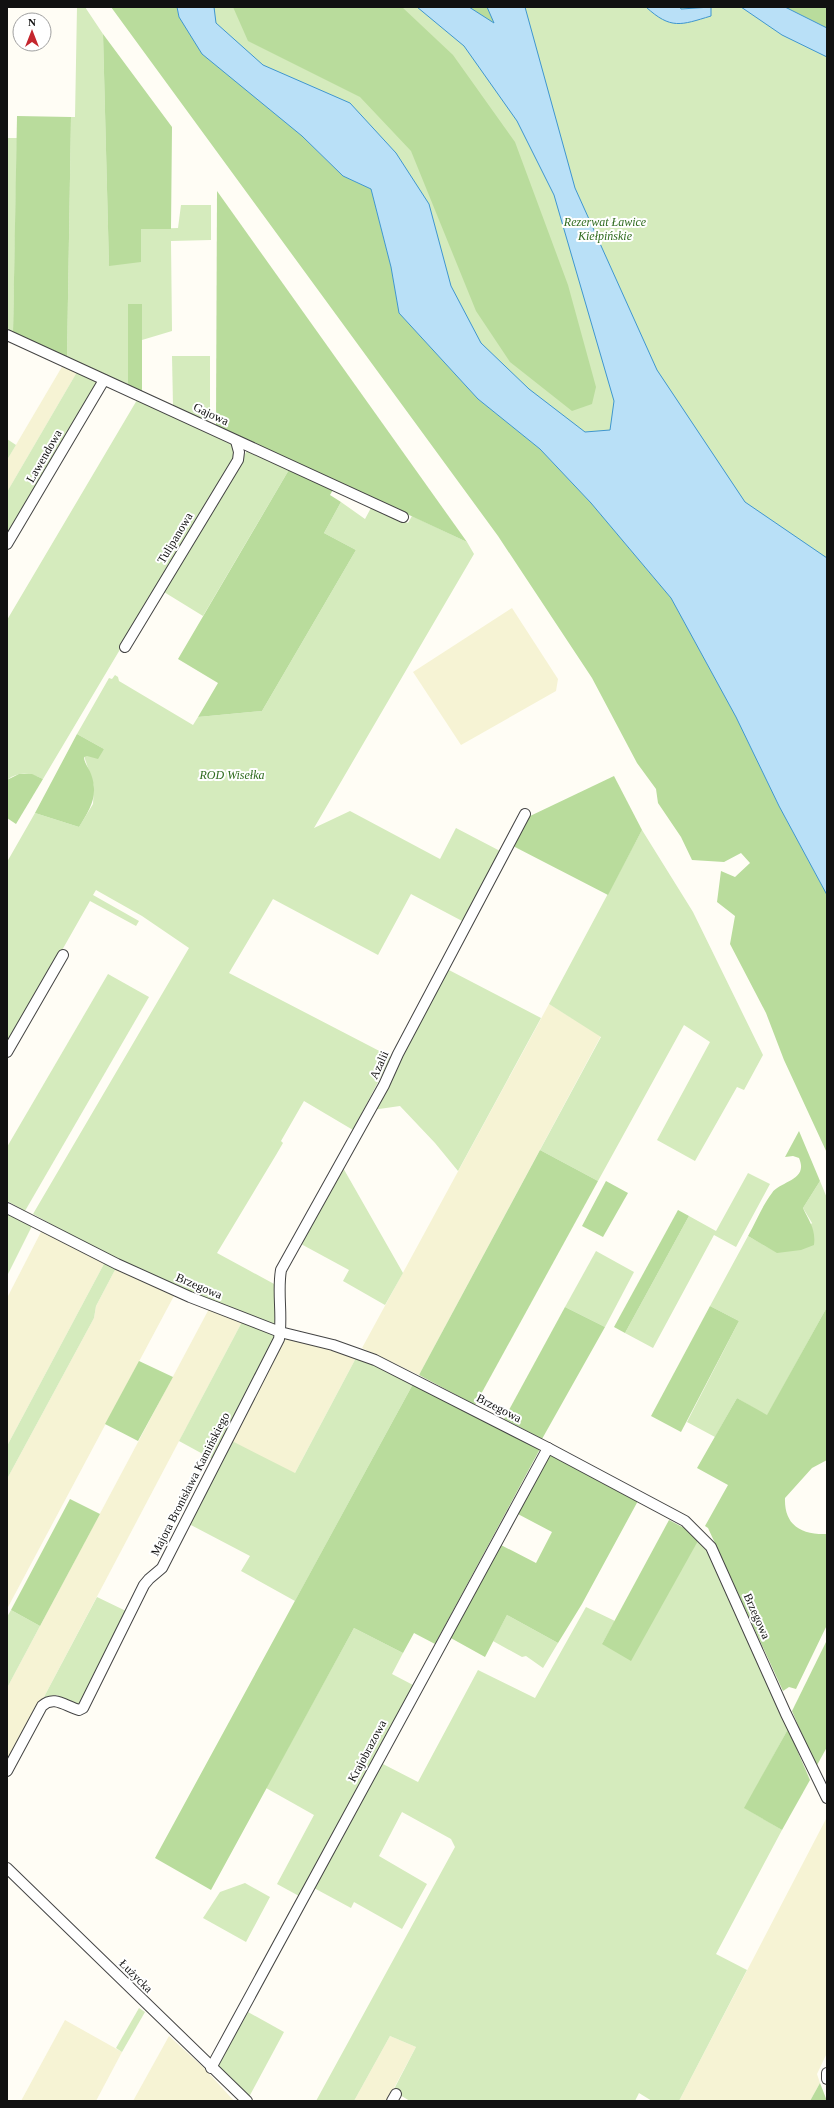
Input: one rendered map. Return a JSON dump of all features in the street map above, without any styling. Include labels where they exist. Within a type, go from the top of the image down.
[{"type":"street","name":"Gajowa","points":[[7,335],[403,517]]},
{"type":"street","name":"Lawendowa","points":[[7,544],[104,380]]},
{"type":"street","name":"Tulipanowa","points":[[125,647],[238,460],[239,452],[236,441]]},
{"type":"street","name":"Azalii","points":[[280,1332],[281,1308],[279,1281],[281,1270],[384,1085],[398,1054],[525,814]]},
{"type":"street","points":[[7,1052],[63,955]]},
{"type":"street","name":"Brzegowa","points":[[7,1208],[117,1264],[190,1297],[280,1332],[333,1345],[375,1360],[548,1448],[670,1512],[692,1526],[711,1547],[786,1714],[827,1798]]},
{"type":"street","name":"Majora Bronisława Kamińskiego","points":[[7,1771],[42,1706],[46,1702],[55,1700],[79,1710],[83,1708],[144,1585],[148,1579],[162,1568],[279,1339],[280,1332]]},
{"type":"street","name":"Krajobrazowa","points":[[211,2068],[548,1448]]},
{"type":"street","name":"Łużycka","points":[[7,1868],[246,2101]]},
{"type":"street","points":[[827,2074],[827,2079]]},
{"type":"shaded area","points":[[63,365],[77,372],[7,492],[7,460]]},
{"type":"shaded area","points":[[512,608],[558,679],[556,691],[461,745],[413,672]]},
{"type":"shaded area","points":[[549,1004],[601,1036],[419,1375],[362,1348]]},
{"type":"shaded area","points":[[42,1230],[105,1262],[7,1446],[7,1298]]},
{"type":"shaded area","points":[[116,1268],[175,1294],[7,1609],[7,1479],[94,1318],[96,1306]]},
{"type":"shaded area","points":[[210,1307],[243,1320],[7,1767],[7,1688]]},
{"type":"shaded area","points":[[285,1337],[357,1356],[251,1556],[232,1441]]},
{"type":"shaded area","points":[[827,1817],[827,2053],[817,2074],[820,2083],[810,2101],[679,2101]]},
{"type":"shaded area","points":[[65,2020],[122,2052],[96,2101],[21,2101]]},
{"type":"shaded area","points":[[169,2036],[204,2068],[234,2101],[133,2101]]},
{"type":"shaded area","points":[[390,2036],[416,2047],[387,2101],[354,2101]]},
{"type":"green space","points":[[77,7],[85,7],[103,34],[109,265],[141,229],[178,228],[181,205],[211,205],[211,240],[171,241],[172,331],[142,340],[142,305],[128,386],[67,358],[71,117],[75,117]]},
{"type":"green space","points":[[111,7],[177,7],[179,17],[343,176],[371,189],[391,267],[399,313],[478,399],[540,449],[591,503],[671,598],[736,717],[779,806],[827,895],[827,1153],[784,1060],[766,1013],[730,944],[735,916],[717,902],[721,871],[735,877],[750,863],[741,853],[724,862],[692,860],[681,837],[658,803],[656,789],[637,763],[592,678],[498,536]]},
{"type":"green space","name":"Rezerwat Ławice Kiełpińskie","points":[[208,7],[827,7],[827,919],[442,382],[265,129]]},
{"type":"green space","points":[[233,7],[402,7],[453,55],[515,142],[568,285],[596,387],[592,404],[572,411],[510,362],[476,311],[411,151],[360,97],[248,41]]},
{"type":"green space","points":[[469,7],[487,7],[495,24]]},
{"type":"green space","points":[[785,7],[827,7],[827,28]]},
{"type":"green space","points":[[103,34],[172,127],[171,229],[141,229],[141,262],[109,266]]},
{"type":"green space","points":[[17,116],[71,117],[67,358],[13,333]]},
{"type":"green space","points":[[7,138],[17,138],[13,333],[7,330]]},
{"type":"green space","points":[[217,191],[467,542],[216,425]]},
{"type":"green space","points":[[128,304],[142,304],[142,393],[128,386]]},
{"type":"green space","points":[[172,356],[210,356],[210,419],[207,421],[173,406]]},
{"type":"green space","points":[[77,372],[97,382],[7,536],[7,492]]},
{"type":"green space","points":[[137,400],[233,445],[235,456],[43,779],[34,775],[20,774],[7,780],[7,620]]},
{"type":"green space","points":[[7,439],[16,445],[7,460]]},
{"type":"green space","points":[[248,449],[290,468],[203,616],[164,592]]},
{"type":"green space","points":[[290,468],[334,488],[330,495],[341,502],[324,533],[356,550],[262,711],[198,717],[218,683],[178,659]]},
{"type":"green space","name":"ROD Wisełka","points":[[341,502],[365,519],[372,506],[408,523],[412,516],[467,542],[474,554],[314,828],[350,811],[440,859],[456,828],[502,852],[464,922],[411,894],[378,955],[273,899],[229,973],[391,1057],[353,1130],[304,1101],[281,1141],[283,1143],[217,1253],[276,1285],[275,1325],[245,1315],[125,1265],[33,1214],[189,948],[142,916],[96,890],[93,895],[139,921],[136,926],[90,901],[7,1047],[7,862],[35,813],[79,827],[93,804],[94,786],[84,756],[104,749],[77,734],[109,678],[112,679],[115,675],[118,677],[119,681],[193,725],[198,717],[262,711],[356,550],[324,533]]},
{"type":"green space","points":[[77,734],[104,749],[98,759],[87,756],[84,757],[93,782],[94,796],[90,808],[79,827],[35,813]]},
{"type":"green space","points":[[19,774],[32,774],[43,779],[16,824],[7,818],[7,780]]},
{"type":"green space","points":[[614,776],[642,830],[608,895],[513,846],[528,817]]},
{"type":"green space","points":[[642,830],[693,912],[763,1055],[744,1090],[737,1087],[695,1161],[657,1140],[710,1042],[684,1025],[598,1181],[540,1150],[601,1037],[549,1004]]},
{"type":"green space","points":[[447,969],[541,1018],[458,1171],[435,1143],[400,1106],[372,1110]]},
{"type":"green space","points":[[108,974],[149,997],[25,1211],[7,1201],[7,1147]]},
{"type":"green space","points":[[799,1131],[820,1181],[803,1208],[813,1230],[814,1245],[801,1250],[777,1253],[748,1236],[772,1193],[792,1180],[800,1171],[801,1166],[799,1158],[793,1156],[785,1157]]},
{"type":"green space","points":[[540,1150],[598,1181],[475,1405],[419,1375]]},
{"type":"green space","points":[[342,1166],[403,1273],[385,1305],[343,1281],[349,1270],[301,1244]]},
{"type":"green space","points":[[748,1173],[770,1184],[736,1247],[714,1235],[653,1348],[625,1333],[689,1216],[716,1231]]},
{"type":"green space","points":[[606,1181],[628,1193],[603,1237],[582,1226]]},
{"type":"green space","points":[[820,1181],[827,1198],[827,1307],[767,1416],[737,1398],[715,1437],[687,1422],[739,1321],[710,1306],[748,1236],[771,1249],[778,1251],[784,1251],[795,1243],[812,1223],[803,1208]]},
{"type":"green space","points":[[678,1210],[689,1216],[625,1333],[614,1327]]},
{"type":"green space","points":[[7,1213],[32,1226],[7,1276]]},
{"type":"green space","points":[[596,1251],[634,1272],[605,1327],[565,1307]]},
{"type":"green space","points":[[105,1262],[116,1268],[96,1306],[94,1318],[7,1479],[7,1446]]},
{"type":"green space","points":[[710,1306],[739,1321],[681,1432],[651,1416]]},
{"type":"green space","points":[[565,1307],[605,1327],[542,1439],[504,1419]]},
{"type":"green space","points":[[827,1307],[827,1460],[812,1468],[785,1498],[785,1507],[791,1522],[802,1530],[809,1533],[827,1534],[827,1625],[796,1689],[789,1687],[783,1691],[708,1528],[705,1526],[728,1485],[697,1468],[737,1398],[767,1415]]},
{"type":"green space","points":[[243,1320],[274,1333],[275,1338],[212,1459],[179,1441]]},
{"type":"green space","points":[[357,1356],[413,1384],[295,1601],[241,1571],[250,1556],[189,1524],[232,1441],[295,1473]]},
{"type":"green space","points":[[139,1361],[173,1377],[138,1441],[105,1424]]},
{"type":"green space","points":[[413,1384],[541,1447],[435,1644],[414,1633],[403,1653],[354,1628],[211,1890],[155,1858]]},
{"type":"green space","points":[[549,1451],[639,1499],[582,1604],[558,1643],[507,1615],[485,1657],[449,1637],[499,1544],[536,1563],[552,1532],[516,1513]]},
{"type":"green space","points":[[70,1499],[100,1514],[40,1626],[11,1610]]},
{"type":"green space","points":[[669,1520],[690,1531],[699,1539],[631,1661],[602,1644]]},
{"type":"green space","points":[[699,1539],[706,1547],[788,1729],[745,1808],[782,1830],[716,1954],[747,1970],[679,2101],[652,2101],[639,2093],[635,2101],[410,2101],[393,2091],[416,2047],[390,2036],[354,2101],[316,2101],[455,1847],[451,1839],[402,1812],[379,1856],[427,1884],[402,1929],[354,1902],[351,1908],[314,1888],[381,1763],[418,1782],[478,1670],[535,1698],[586,1607],[615,1621],[602,1644]]},
{"type":"green space","points":[[97,1597],[126,1611],[80,1704],[72,1704],[57,1695],[44,1697]]},
{"type":"green space","points":[[11,1610],[40,1626],[7,1688],[7,1617]]},
{"type":"green space","points":[[507,1615],[558,1643],[543,1668],[526,1656],[522,1657],[493,1641]]},
{"type":"green space","points":[[354,1628],[403,1653],[392,1674],[413,1685],[299,1896],[277,1884],[314,1815],[266,1788]]},
{"type":"green space","points":[[827,1640],[827,1747],[816,1767],[792,1711]]},
{"type":"green space","points":[[788,1729],[810,1780],[782,1830],[744,1808]]},
{"type":"green space","points":[[245,1883],[270,1897],[246,1942],[203,1918],[220,1892]]},
{"type":"green space","points":[[139,2008],[145,2012],[122,2052],[116,2048]]},
{"type":"green space","points":[[248,2012],[284,2032],[249,2097],[218,2066]]},
{"type":"green space","points":[[820,2083],[827,2101],[810,2101]]},
{"type":"water","points":[[177,7],[214,7],[216,23],[263,65],[350,103],[396,153],[429,204],[451,286],[481,343],[529,389],[585,432],[610,430],[614,401],[554,195],[517,121],[464,46],[417,7],[469,7],[494,23],[487,7],[525,7],[575,188],[657,370],[745,502],[827,558],[827,895],[779,806],[736,717],[671,598],[591,503],[540,449],[478,399],[399,313],[391,267],[371,189],[343,176],[302,136],[202,54],[179,17]]},
{"type":"water","points":[[646,7],[680,7],[681,9],[711,7],[711,16],[692,22],[677,24],[662,19]]},
{"type":"water","points":[[741,7],[785,7],[827,28],[827,57],[782,35]]}]
